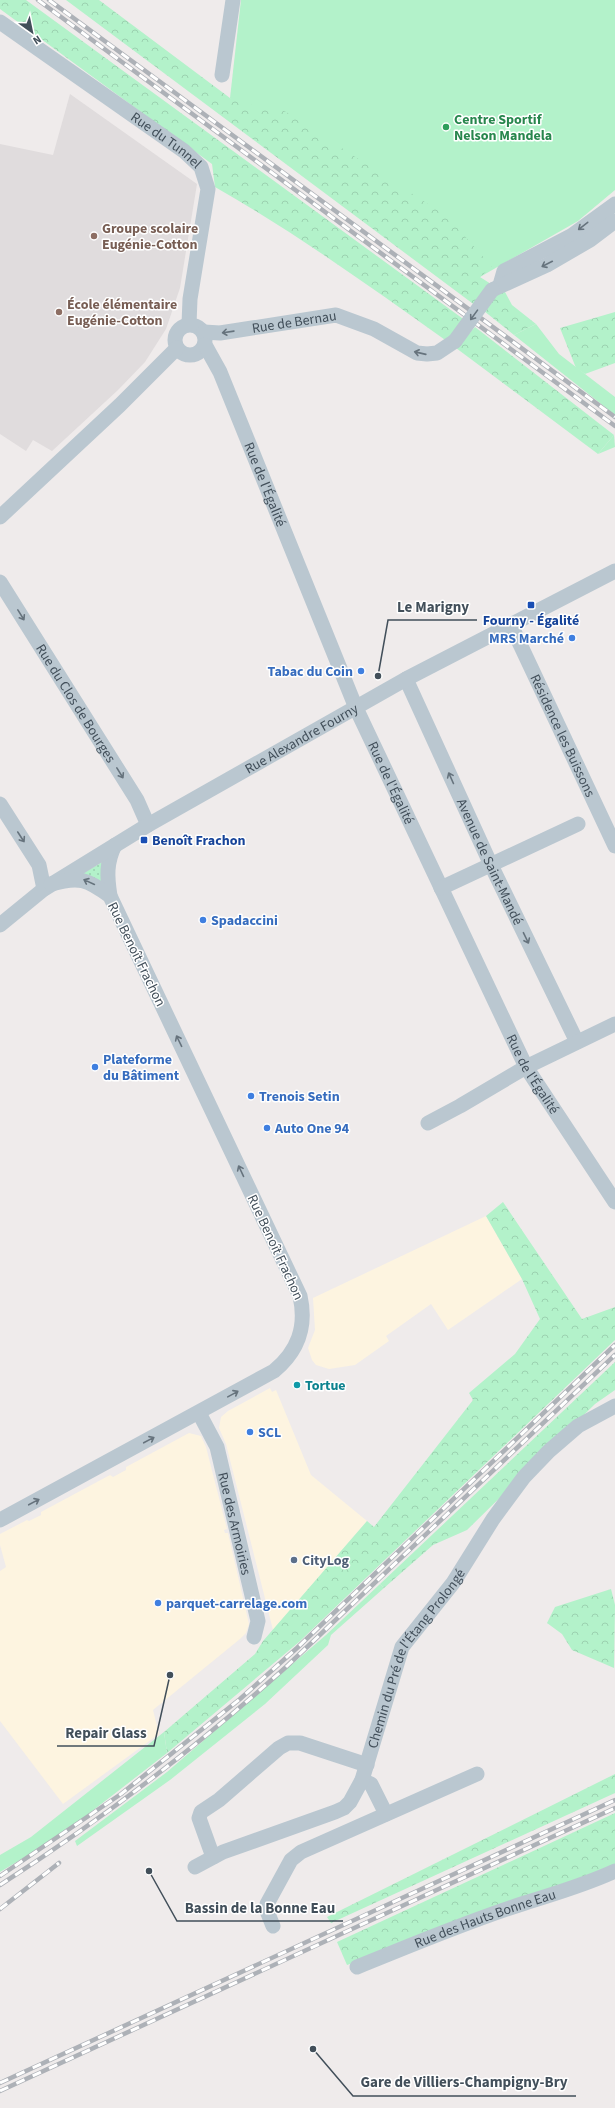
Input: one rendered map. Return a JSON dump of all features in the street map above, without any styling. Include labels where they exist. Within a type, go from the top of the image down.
[{"type":"street","points":[[222,75],[233,0]]},
{"type":"street","name":"Rue du Tunnel","points":[[0,22],[184,151],[201,167],[208,189],[190,299],[189,324]]},
{"type":"street","points":[[496,287],[504,271],[571,236],[615,204]]},
{"type":"street","name":"Rue de Bernau","points":[[204,339],[220,333],[336,315],[374,328],[407,349],[417,353],[438,353],[455,341],[496,287],[553,261],[590,240],[615,221]]},
{"type":"street","points":[[189,324],[197,326],[204,339],[198,353],[189,355],[180,352],[177,348],[175,338],[176,332],[180,328],[189,324]]},
{"type":"street","name":"Rue de l'Égalité","points":[[204,339],[220,372],[356,708],[526,1067],[615,1202]]},
{"type":"street","points":[[0,517],[120,405],[177,348]]},
{"type":"street","name":"Rue Alexandre Fourny","points":[[0,925],[47,886],[148,825],[406,679],[614,574]]},
{"type":"street","name":"Rue du Clos de Bourges","points":[[0,582],[137,800],[148,825]]},
{"type":"street","name":"Résidence les Buissons","points":[[511,625],[615,846]]},
{"type":"street","name":"Avenue de Saint-Mandé","points":[[406,679],[491,865],[577,1042]]},
{"type":"street","points":[[0,804],[39,865],[47,886]]},
{"type":"street","points":[[442,888],[578,824]]},
{"type":"street","points":[[110,896],[106,875],[108,859],[115,846]]},
{"type":"street","name":"Rue Benoît Frachon","points":[[0,1520],[274,1371],[293,1351],[302,1330],[304,1312],[297,1290],[110,896],[90,882],[79,878],[47,886]]},
{"type":"street","points":[[428,1123],[526,1067],[615,1024]]},
{"type":"street","name":"Chemin du Pré de l'Étang Prolongé","points":[[195,1867],[214,1857],[344,1808],[355,1796],[367,1765],[402,1647],[453,1583],[493,1519],[524,1477],[549,1451],[578,1426],[615,1406]]},
{"type":"street","name":"Rue des Armoiries","points":[[199,1413],[217,1447],[258,1621],[254,1637]]},
{"type":"street","points":[[214,1857],[199,1818],[201,1812],[220,1800],[279,1748],[288,1743],[300,1743],[367,1765]]},
{"type":"street","points":[[273,1926],[268,1914],[268,1904],[291,1860],[307,1849],[477,1774]]},
{"type":"street","points":[[362,1780],[371,1784],[386,1814]]},
{"type":"street","points":[[297,1826],[307,1849]]},
{"type":"street","name":"Rue des Hauts Bonne Eau","points":[[357,1967],[441,1933],[526,1902],[583,1885],[615,1872]]},
{"type":"shaded area","name":"Groupe scolaire Eugénie-Cotton","points":[[70,94],[197,184],[180,288],[166,329],[145,362],[118,390],[52,451],[33,440],[26,451],[0,434],[0,144],[53,155]]},
{"type":"shaded area","points":[[486,1216],[522,1279],[448,1330],[431,1304],[386,1336],[389,1341],[355,1365],[329,1369],[316,1365],[312,1360],[308,1348],[315,1330],[313,1298]]},
{"type":"shaded area","points":[[270,1388],[272,1392],[276,1390],[311,1475],[367,1521],[273,1630],[226,1444],[219,1428],[221,1417],[228,1411]]},
{"type":"shaded area","points":[[189,1433],[201,1436],[206,1447],[227,1529],[224,1530],[225,1533],[228,1533],[249,1624],[246,1633],[153,1710],[159,1734],[63,1804],[0,1721],[0,1571],[6,1567],[0,1545],[0,1534],[27,1520],[29,1521],[41,1515],[41,1512],[110,1475],[113,1477],[126,1470],[126,1467]]},
{"type":"green space","points":[[0,0],[26,0],[466,321],[448,342],[304,242],[215,187],[212,164],[0,9]]},
{"type":"green space","points":[[66,0],[99,0],[230,98],[265,109],[283,110],[448,217],[492,267],[480,277],[491,284],[476,306]]},
{"type":"green space","name":"Centre Sportif Nelson Mandela","points":[[241,0],[615,0],[615,190],[578,221],[480,277],[230,98]]},
{"type":"green space","points":[[498,292],[505,292],[512,305],[536,324],[514,335],[484,311]]},
{"type":"green space","points":[[615,312],[615,363],[585,374],[576,368],[560,328]]},
{"type":"green space","points":[[536,324],[559,354],[615,397],[615,415],[514,335]]},
{"type":"green space","points":[[475,327],[614,435],[598,454],[456,348]]},
{"type":"green space","points":[[614,435],[615,447],[598,454]]},
{"type":"green space","points":[[104,861],[105,887],[80,875]]},
{"type":"green space","points":[[503,1202],[582,1319],[615,1307],[615,1340],[299,1642],[167,1753],[164,1732],[255,1654],[263,1641],[367,1521],[374,1527],[473,1400],[469,1393],[515,1354],[540,1319],[522,1279],[486,1216]]},
{"type":"green space","points":[[615,1362],[615,1390],[595,1404],[467,1530],[433,1545],[384,1588],[380,1584]]},
{"type":"green space","points":[[380,1584],[384,1588],[331,1635],[328,1645],[265,1704],[170,1780],[77,1846],[75,1841],[167,1772],[326,1635]]},
{"type":"green space","points":[[611,1589],[615,1605],[614,1668],[572,1650],[562,1634],[547,1623],[555,1607]]},
{"type":"green space","points":[[164,1732],[167,1753],[60,1836],[0,1872],[0,1855],[31,1837]]},
{"type":"green space","points":[[615,1774],[615,1793],[331,1923],[327,1917]]},
{"type":"green space","points":[[615,1813],[615,1872],[581,1886],[347,1965],[337,1942]]},
{"type":"railway","points":[[38,0],[615,426]]},
{"type":"railway","points":[[49,0],[615,417]]},
{"type":"railway","points":[[0,1876],[121,1794],[240,1699],[297,1648],[615,1345]]},
{"type":"railway","points":[[0,1885],[111,1809],[183,1754],[252,1697],[286,1667],[615,1355]]},
{"type":"railway","points":[[0,2083],[615,1800]]},
{"type":"railway","points":[[0,2091],[615,1808]]},
{"type":"railway","points":[[0,1909],[59,1863]]},
{"type":"place","name":"Centre Sportif Nelson Mandela","points":[[446,127]]},
{"type":"place","name":"Groupe scolaire Eugénie-Cotton","points":[[94,236]]},
{"type":"place","name":"École élémentaire Eugénie-Cotton","points":[[59,312]]},
{"type":"place","name":"Fourny - Égalité","points":[[531,605]]},
{"type":"place","name":"MRS Marché","points":[[572,638]]},
{"type":"place","name":"Tabac du Coin","points":[[361,671]]},
{"type":"place","name":"Le Marigny","points":[[378,676]]},
{"type":"place","name":"Benoît Frachon","points":[[144,840]]},
{"type":"place","name":"Spadaccini","points":[[203,920]]},
{"type":"place","name":"Plateforme du Bâtiment","points":[[95,1067]]},
{"type":"place","name":"Trenois Setin","points":[[251,1096]]},
{"type":"place","name":"Auto One 94","points":[[267,1128]]},
{"type":"place","name":"Tortue","points":[[297,1385]]},
{"type":"place","name":"SCL","points":[[250,1432]]},
{"type":"place","name":"CityLog","points":[[294,1560]]},
{"type":"place","name":"parquet-carrelage.com","points":[[158,1603]]},
{"type":"place","name":"Repair Glass","points":[[170,1675]]},
{"type":"place","name":"Bassin de la Bonne Eau","points":[[149,1871]]},
{"type":"place","name":"Gare de Villiers-Champigny-Bry","points":[[313,2049]]}]
